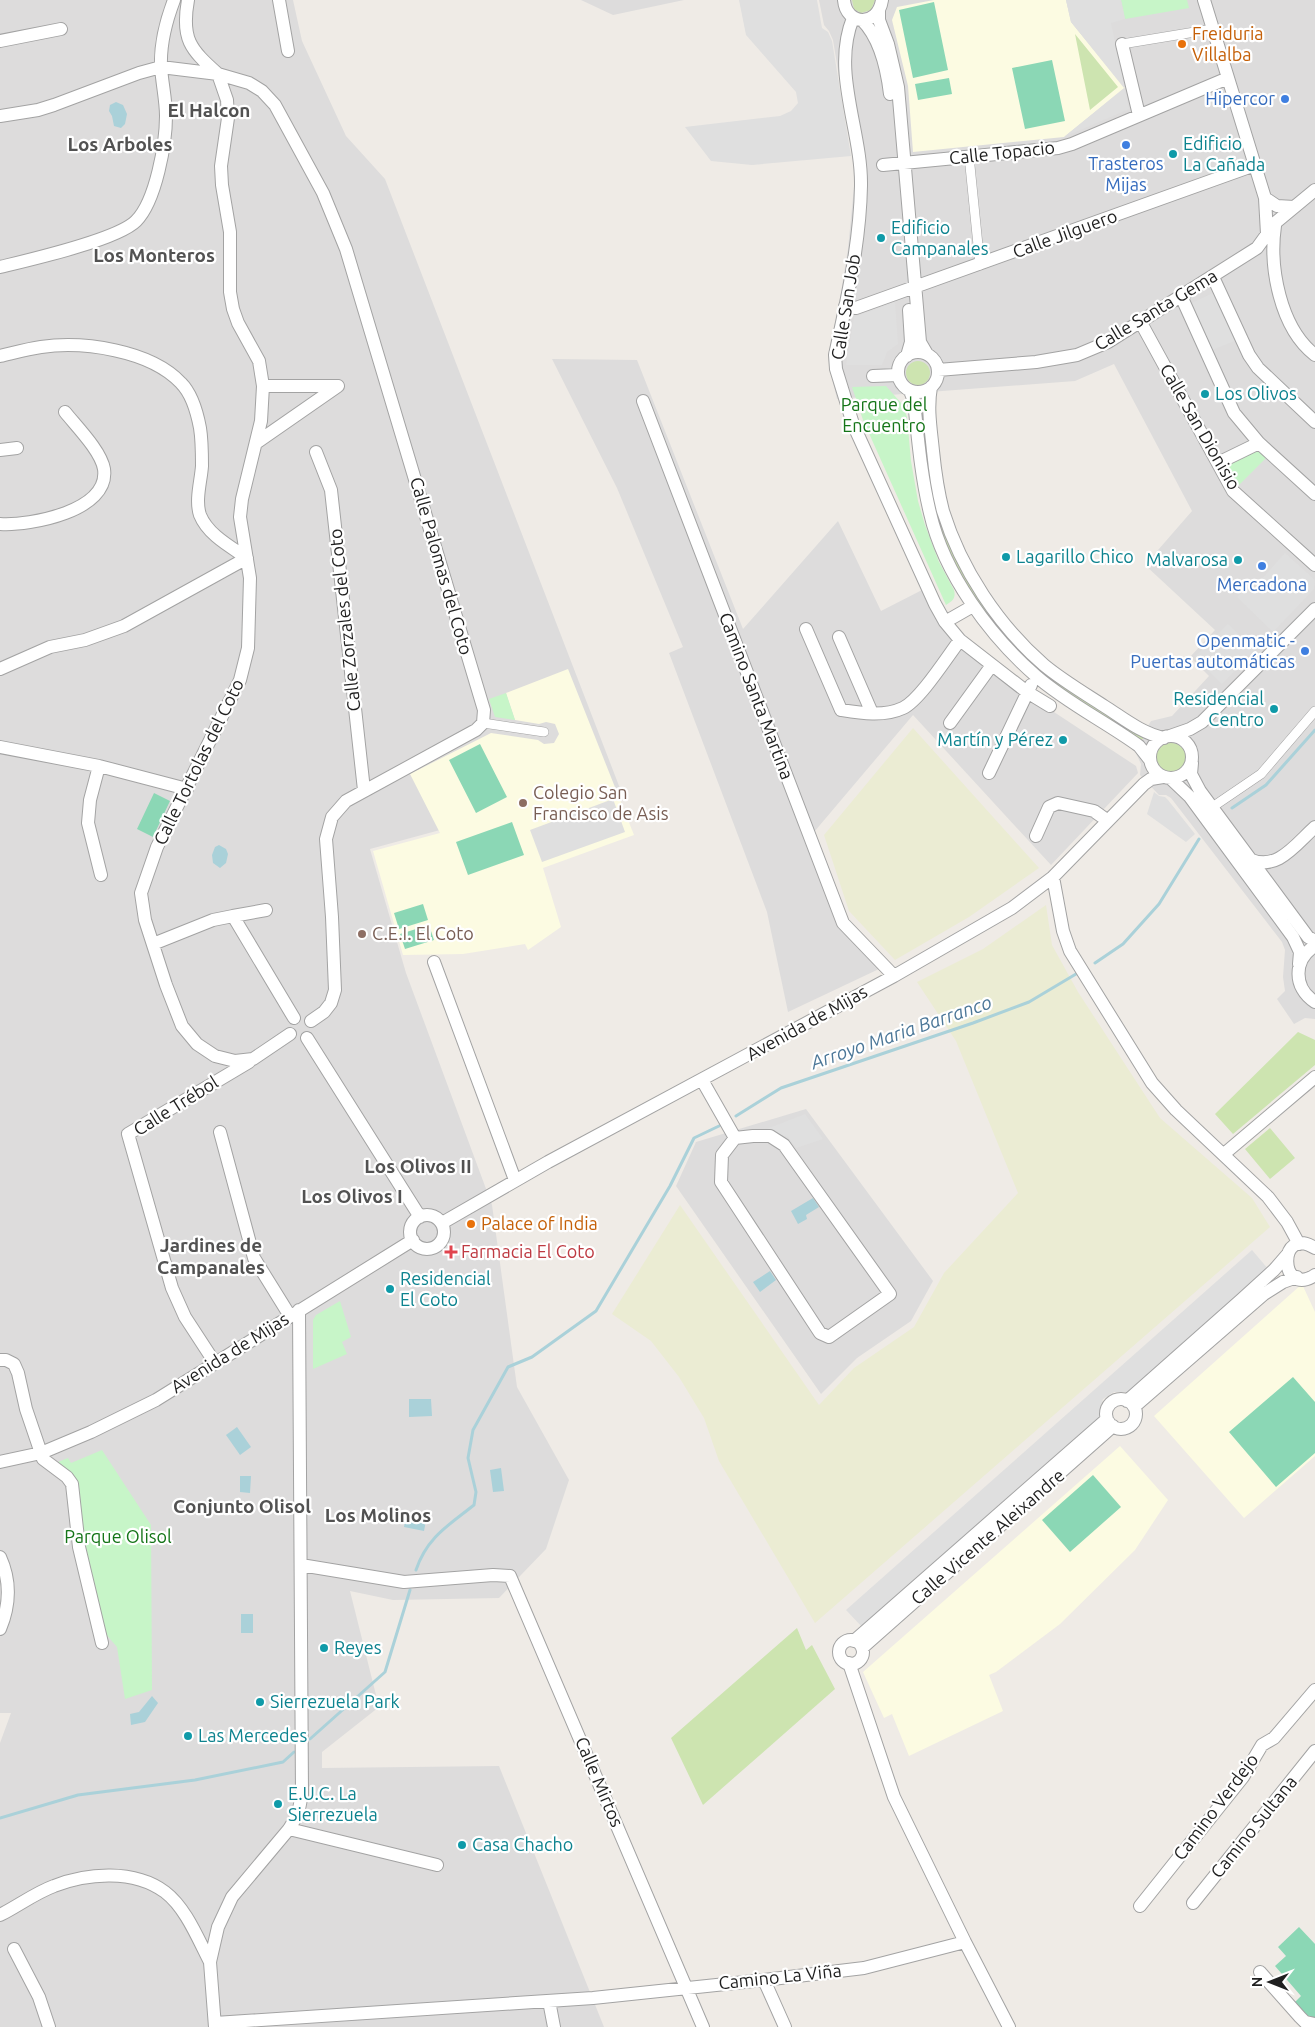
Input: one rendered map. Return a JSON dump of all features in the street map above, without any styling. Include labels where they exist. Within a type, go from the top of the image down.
[{"type":"street","points":[[0,267],[89,243],[117,232],[136,221],[143,211],[153,188],[163,154],[166,115],[161,67],[162,46],[168,16],[174,0]]},
{"type":"street","name":"Calle Palomas del Coto","points":[[188,0],[184,21],[188,41],[199,56],[218,74]]},
{"type":"street","points":[[279,0],[288,51]]},
{"type":"street","points":[[844,0],[847,12],[873,33],[879,47],[889,88],[901,163]]},
{"type":"street","points":[[1204,0],[1265,198],[1267,234]]},
{"type":"street","points":[[858,19],[870,19],[882,3]]},
{"type":"street","points":[[882,3],[879,20],[888,44],[898,87],[901,163],[911,288],[911,342],[907,356]]},
{"type":"street","name":"Calle San Job","points":[[858,19],[849,29],[844,54],[860,166],[861,186],[855,249],[835,355],[836,369],[853,424],[945,622],[960,640],[1028,692],[1050,706]]},
{"type":"street","points":[[0,41],[61,29]]},
{"type":"street","points":[[1139,115],[1122,44],[1213,29]]},
{"type":"street","points":[[0,116],[38,110],[139,73],[161,67]]},
{"type":"street","name":"Calle Palomas del Coto","points":[[161,67],[218,74],[249,83],[262,91],[275,105],[323,193],[346,250],[484,710],[483,723]]},
{"type":"street","name":"Calle Tortolas del Coto","points":[[218,74],[227,100],[228,118],[220,166],[230,232],[230,292],[238,323],[259,361],[263,386],[261,421],[242,499],[240,516],[250,578],[248,648],[240,680],[157,848],[141,892],[153,944],[182,1026],[197,1044],[215,1056],[235,1061],[253,1059]]},
{"type":"street","name":"Calle Topacio","points":[[883,165],[1058,148],[1072,144],[1228,78]]},
{"type":"street","points":[[969,156],[980,265]]},
{"type":"street","name":"Calle Jilguero","points":[[845,306],[856,308],[1255,165]]},
{"type":"street","name":"Calle Santa Gema","points":[[938,370],[1036,362],[1077,356],[1108,342],[1260,246],[1275,223],[1315,190]]},
{"type":"street","points":[[1265,198],[1277,206],[1294,207]]},
{"type":"street","points":[[1275,223],[1273,251],[1278,286],[1288,320],[1302,343],[1314,353]]},
{"type":"street","points":[[1260,246],[1267,246],[1273,251]]},
{"type":"street","points":[[1213,277],[1249,354],[1258,368],[1315,422]]},
{"type":"street","points":[[911,288],[920,342],[934,361],[938,370],[937,379],[931,388],[928,400],[935,470],[943,511],[960,552],[985,598],[1014,635],[1045,665],[1086,695],[1130,723],[1153,735],[1182,740],[1187,744],[1192,759],[1184,774],[1167,778]]},
{"type":"street","points":[[1181,296],[1234,413],[1259,443],[1315,494]]},
{"type":"street","name":"Calle San Dionisio","points":[[1140,321],[1233,491],[1315,564]]},
{"type":"street","points":[[0,356],[41,347],[88,346],[117,351],[147,360],[171,374],[181,383],[190,396],[197,413],[202,465],[198,504],[200,515],[206,525],[220,539],[248,558],[124,626],[85,640],[50,647],[0,669]]},
{"type":"street","points":[[927,354],[914,353],[907,356],[900,363],[898,375],[902,384],[910,391],[914,401],[922,473],[930,516],[946,558],[973,606],[1003,644],[1036,676],[1134,742],[1146,753],[1154,770],[1190,797],[1293,937],[1300,952],[1298,974],[1300,985],[1305,994],[1315,1002]]},
{"type":"street","points":[[873,376],[898,375]]},
{"type":"street","points":[[256,443],[338,386],[263,386]]},
{"type":"street","points":[[910,391],[922,392],[931,388]]},
{"type":"street","name":"Camino Santa Martina","points":[[643,401],[843,923],[894,976]]},
{"type":"street","points":[[0,524],[29,524],[64,514],[95,496],[100,490],[104,479],[104,468],[100,458],[66,412]]},
{"type":"street","points":[[1218,463],[1259,443]]},
{"type":"street","points":[[0,450],[17,448]]},
{"type":"street","name":"Calle Zorzales del Coto","points":[[316,452],[331,490],[364,790]]},
{"type":"street","points":[[945,622],[973,606]]},
{"type":"street","points":[[1315,609],[1202,722],[1195,734],[1191,774],[1211,808],[1308,936],[1315,941]]},
{"type":"street","points":[[806,629],[841,710],[872,713],[889,712],[903,708],[916,698],[960,640]]},
{"type":"street","points":[[839,637],[872,713]]},
{"type":"street","points":[[950,723],[992,665]]},
{"type":"street","points":[[989,773],[1036,676]]},
{"type":"street","points":[[1211,808],[1261,774],[1315,711]]},
{"type":"street","points":[[1150,761],[1153,746],[1167,737],[1190,729],[1202,722]]},
{"type":"street","points":[[311,1021],[324,1012],[331,1003],[335,990],[332,917],[326,857],[328,828],[332,817],[346,801],[476,730],[483,723],[544,732]]},
{"type":"street","points":[[0,747],[98,766],[187,789]]},
{"type":"street","name":"Avenida de Mijas","points":[[1144,784],[1150,761]]},
{"type":"street","points":[[98,766],[90,800],[88,822],[101,874]]},
{"type":"street","name":"Avenida de Mijas","points":[[442,1224],[515,1180],[894,976],[1012,908],[1053,877],[1144,784],[1151,780],[1167,778]]},
{"type":"street","points":[[1036,836],[1049,806],[1058,803],[1094,811],[1108,821]]},
{"type":"street","points":[[1249,859],[1262,863],[1276,861],[1315,828]]},
{"type":"street","points":[[1053,877],[1063,931],[1070,951],[1152,1083],[1176,1110],[1268,1197],[1287,1222],[1299,1244]]},
{"type":"street","points":[[153,944],[213,920],[266,910]]},
{"type":"street","points":[[233,916],[294,1018]]},
{"type":"street","points":[[1299,964],[1304,954],[1315,946]]},
{"type":"street","points":[[434,962],[515,1180]]},
{"type":"street","points":[[304,1016],[311,1021],[313,1028],[308,1038],[296,1040],[290,1034],[288,1026],[294,1018],[304,1016]]},
{"type":"street","points":[[253,1059],[290,1034]]},
{"type":"street","points":[[308,1038],[420,1217]]},
{"type":"street","name":"Calle Trébol","points":[[215,1363],[185,1317],[172,1288],[128,1134],[253,1059]]},
{"type":"street","points":[[1224,1154],[1315,1077]]},
{"type":"street","points":[[702,1080],[735,1138]]},
{"type":"street","points":[[215,2025],[210,1962],[218,1927],[232,1896],[289,1829],[298,1814],[302,1794],[301,1565],[295,1313],[254,1258],[220,1132]]},
{"type":"street","points":[[770,1136],[784,1145],[890,1294],[829,1337],[820,1333],[721,1182],[722,1156],[735,1138],[770,1136]]},
{"type":"street","points":[[429,1215],[442,1224],[444,1235],[437,1245],[431,1248],[422,1248],[413,1240],[411,1228],[416,1219],[429,1215]]},
{"type":"street","name":"Avenida de Mijas","points":[[0,1462],[41,1453],[91,1432],[156,1400],[413,1240]]},
{"type":"street","points":[[1131,1404],[1274,1270],[1294,1246],[1310,1244],[1315,1248]]},
{"type":"street","points":[[1287,1255],[1286,1266],[1289,1271],[1297,1278],[1314,1279]]},
{"type":"street","name":"Calle Vicente Aleixandre","points":[[1131,1404],[1264,1294],[1283,1282],[1297,1278]]},
{"type":"street","points":[[0,1360],[6,1360],[14,1364],[18,1373],[26,1409],[43,1459],[67,1477],[72,1484],[79,1547],[102,1643]]},
{"type":"street","name":"Calle Vicente Aleixandre","points":[[1119,1399],[1131,1404],[1136,1413],[1132,1423],[1124,1428],[1110,1423],[1106,1411],[1111,1403],[1119,1399]]},
{"type":"street","name":"Calle Vicente Aleixandre","points":[[858,1644],[1110,1423]]},
{"type":"street","points":[[0,1557],[8,1580],[9,1595],[0,1629]]},
{"type":"street","name":"Calle Mirtos","points":[[301,1565],[404,1582],[493,1574],[510,1576],[703,2027]]},
{"type":"street","points":[[849,1663],[860,1660],[858,1644],[844,1642],[840,1648],[842,1659],[849,1663],[894,1797],[1009,2027]]},
{"type":"street","name":"Camino Verdejo","points":[[1140,1906],[1243,1777],[1262,1745],[1274,1738],[1315,1690]]},
{"type":"street","name":"Camino Sultana","points":[[1193,1903],[1315,1750]]},
{"type":"street","points":[[289,1829],[438,1864]]},
{"type":"street","points":[[0,1915],[54,1886],[83,1878],[118,1876],[134,1879],[151,1884],[165,1892],[178,1905],[210,1962]]},
{"type":"street","name":"Camino La Viña","points":[[215,2025],[593,1998],[764,1980],[864,1968],[965,1942]]},
{"type":"street","points":[[14,1949],[39,1997],[50,2027]]},
{"type":"street","points":[[1260,1972],[1305,2022],[1315,2024]]},
{"type":"street","points":[[764,1980],[785,2027]]},
{"type":"street","points":[[549,2001],[554,2027]]},
{"type":"shaded area","points":[[0,0],[293,0],[302,41],[346,136],[385,179],[621,791],[524,828],[517,809],[370,849],[406,973],[492,1205],[517,1387],[569,1480],[546,1549],[499,1598],[393,1600],[350,1591],[379,1707],[322,1752],[322,1768],[499,1766],[604,2027],[0,2027],[0,1743],[11,1713],[0,1713]]},
{"type":"shaded area","points":[[581,0],[684,0],[613,15]]},
{"type":"shaded area","points":[[739,0],[817,0],[822,28],[828,32],[832,41],[851,156],[752,165],[711,161],[685,127],[780,116],[791,111],[798,103],[796,92],[746,35]]},
{"type":"shaded area","points":[[819,0],[1315,0],[1315,1019],[1305,1018],[1294,1024],[1277,999],[1285,991],[1283,977],[1285,950],[1282,942],[1171,798],[1166,795],[1159,795],[1140,775],[1141,764],[1134,749],[1151,721],[1172,716],[1209,676],[1190,657],[1215,630],[1145,565],[1192,511],[1114,364],[1075,381],[837,399],[828,355],[839,305],[848,249],[854,187],[854,166],[833,40],[824,25]]},
{"type":"shaded area","points":[[934,0],[1066,0],[1071,22],[1125,88],[1064,137],[913,152],[908,86],[892,20],[897,7]]},
{"type":"shaded area","points":[[1066,0],[1121,0],[1125,19],[1111,23],[1129,109],[1064,137],[1124,88],[1071,22]]},
{"type":"shaded area","points":[[1201,36],[1205,47],[1191,51],[1188,38]]},
{"type":"shaded area","points":[[1215,292],[1237,340],[1212,350],[1192,303]]},
{"type":"shaded area","points":[[895,302],[898,344],[887,352],[882,365],[846,365],[854,317]]},
{"type":"shaded area","points":[[552,359],[637,360],[743,629],[838,521],[881,611],[924,589],[954,640],[1022,691],[1136,766],[1138,773],[1051,865],[913,715],[809,838],[840,925],[879,969],[788,1012],[767,912],[669,653],[683,647],[617,488]]},
{"type":"shaded area","points":[[1285,553],[1315,580],[1314,589],[1273,632],[1237,597],[1248,586],[1252,590]]},
{"type":"shaded area","points":[[1228,624],[1255,650],[1222,684],[1195,657]]},
{"type":"shaded area","name":"Colegio San Francisco de Asis","points":[[568,669],[634,835],[543,868],[561,927],[528,950],[525,944],[463,954],[403,955],[373,851],[440,833],[410,774],[491,733],[538,740],[544,744],[554,743],[559,734],[555,724],[546,722],[539,724],[515,720],[506,693]]},
{"type":"shaded area","points":[[913,728],[1039,868],[969,917],[895,960],[849,911],[824,835]]},
{"type":"shaded area","points":[[1154,792],[1168,800],[1195,834],[1186,842],[1147,814]]},
{"type":"shaded area","points":[[613,799],[625,832],[542,862],[530,830]]},
{"type":"shaded area","points":[[1046,905],[1052,945],[1078,992],[1160,1118],[1252,1198],[1270,1227],[815,1623],[719,1461],[704,1418],[679,1377],[651,1341],[612,1314],[680,1205],[819,1405],[854,1368],[914,1327],[944,1273],[1018,1193],[956,1041],[917,982],[983,949]]},
{"type":"shaded area","points":[[806,1109],[933,1281],[911,1321],[857,1358],[821,1394],[676,1186],[696,1142]]},
{"type":"shaded area","points":[[805,1114],[823,1139],[796,1148],[788,1137],[764,1130]]},
{"type":"shaded area","points":[[1252,1250],[1269,1270],[1128,1392],[1114,1392],[1103,1399],[1099,1419],[863,1628],[846,1610]]},
{"type":"shaded area","points":[[1302,1284],[1315,1312],[1315,1456],[1244,1518],[1154,1416]]},
{"type":"shaded area","points":[[1120,1446],[1168,1500],[1135,1550],[1060,1624],[996,1672],[989,1675],[1003,1711],[909,1756],[892,1714],[884,1718],[863,1672]]},
{"type":"green space","points":[[852,0],[875,0],[871,10],[861,13],[854,9]]},
{"type":"green space","points":[[1121,0],[1187,0],[1189,8],[1125,19]]},
{"type":"green space","points":[[934,2],[948,70],[913,78],[899,10]]},
{"type":"green space","points":[[1075,34],[1118,87],[1090,110]]},
{"type":"green space","points":[[1052,60],[1065,121],[1025,129],[1012,68]]},
{"type":"green space","points":[[949,78],[952,94],[918,100],[915,84]]},
{"type":"green space","points":[[918,361],[926,365],[930,373],[926,381],[918,385],[910,381],[906,373],[910,365]]},
{"type":"green space","name":"Parque del Encuentro","points":[[886,386],[902,404],[907,417],[911,461],[918,501],[939,562],[954,590],[955,595],[953,599],[946,605],[863,420],[852,387]]},
{"type":"green space","points":[[919,400],[924,400],[955,555],[1059,684],[1144,737],[1141,741],[1057,687],[1007,641],[977,603],[951,557],[935,515],[926,472]]},
{"type":"green space","points":[[1257,448],[1267,457],[1238,486],[1227,466]]},
{"type":"green space","points":[[506,693],[515,720],[495,717],[489,699]]},
{"type":"green space","points":[[1171,743],[1182,747],[1186,758],[1182,769],[1171,773],[1160,769],[1156,758],[1160,747]]},
{"type":"green space","points":[[480,744],[507,797],[476,813],[449,760]]},
{"type":"green space","points":[[154,793],[170,801],[153,837],[137,829]]},
{"type":"green space","points":[[512,822],[524,855],[468,875],[456,842]]},
{"type":"green space","points":[[423,904],[428,920],[399,929],[394,913]]},
{"type":"green space","points":[[429,925],[434,940],[405,949],[400,934]]},
{"type":"green space","points":[[1298,1032],[1315,1040],[1315,1065],[1233,1134],[1215,1114]]},
{"type":"green space","points":[[1270,1128],[1295,1158],[1270,1179],[1245,1149]]},
{"type":"green space","points":[[340,1301],[351,1337],[342,1342],[347,1354],[313,1369],[313,1320],[316,1315]]},
{"type":"green space","points":[[1293,1377],[1315,1402],[1315,1453],[1276,1487],[1229,1432]]},
{"type":"green space","name":"Parque Olisol","points":[[102,1450],[151,1525],[152,1690],[125,1699],[117,1647],[104,1632],[82,1533],[78,1482],[58,1462],[68,1458],[71,1463]]},
{"type":"green space","points":[[1093,1475],[1121,1507],[1070,1552],[1042,1520]]},
{"type":"green space","points":[[797,1628],[806,1650],[812,1645],[835,1689],[703,1805],[671,1738]]},
{"type":"green space","points":[[1299,1927],[1315,1944],[1315,2017],[1308,2018],[1294,2003],[1301,1996],[1275,1966],[1286,1956],[1278,1947]]},
{"type":"water","points":[[116,102],[123,105],[127,114],[125,124],[121,128],[114,126],[109,111],[110,105]]},
{"type":"water","points":[[219,845],[226,849],[228,854],[226,863],[220,868],[213,863],[212,855],[215,847]]},
{"type":"water","points":[[813,1198],[819,1207],[806,1215],[807,1219],[798,1224],[791,1211]]},
{"type":"water","points":[[770,1271],[776,1280],[760,1292],[753,1282]]},
{"type":"water","points":[[409,1399],[431,1399],[432,1416],[409,1417]]},
{"type":"water","points":[[237,1427],[251,1447],[240,1455],[226,1435]]},
{"type":"water","points":[[501,1468],[504,1491],[493,1492],[490,1470]]},
{"type":"water","points":[[240,1476],[251,1476],[250,1493],[240,1492]]},
{"type":"water","points":[[406,1517],[426,1521],[424,1531],[404,1527]]},
{"type":"water","points":[[241,1614],[253,1614],[253,1633],[241,1633]]},
{"type":"water","points":[[152,1696],[158,1703],[145,1722],[131,1725],[130,1714],[139,1712]]},
{"type":"waterway","name":"Arroyo Maria Barranco","points":[[1232,808],[1266,785],[1315,730]]},
{"type":"waterway","name":"Arroyo Maria Barranco","points":[[1095,963],[1123,944],[1159,904],[1199,839]]},
{"type":"waterway","name":"Arroyo Maria Barranco","points":[[736,1116],[781,1088],[1029,1002],[1076,974]]},
{"type":"waterway","name":"Arroyo Maria Barranco","points":[[416,1570],[426,1549],[433,1540],[474,1505],[476,1492],[468,1458],[473,1430],[508,1367],[532,1357],[596,1311],[670,1186],[694,1138],[719,1126]]},
{"type":"waterway","name":"Arroyo Maria Barranco","points":[[310,1739],[385,1672],[410,1590]]},
{"type":"waterway","name":"Arroyo Maria Barranco","points":[[0,1818],[78,1795],[195,1780],[283,1762],[294,1752]]},
{"type":"place","name":"Freiduria Villalba","points":[[1182,44]]},
{"type":"place","name":"Hipercor","points":[[1285,99]]},
{"type":"place","name":"Trasteros Mijas","points":[[1126,145]]},
{"type":"place","name":"Edificio La Cañada","points":[[1173,154]]},
{"type":"place","name":"Edificio Campanales","points":[[881,238]]},
{"type":"place","name":"Los Olivos","points":[[1205,394]]},
{"type":"place","name":"Lagarillo Chico","points":[[1006,557]]},
{"type":"place","name":"Malvarosa","points":[[1238,560]]},
{"type":"place","name":"Mercadona","points":[[1262,566]]},
{"type":"place","name":"Openmatic - Puertas automáticas","points":[[1305,651]]},
{"type":"place","name":"Residencial Centro","points":[[1274,709]]},
{"type":"place","name":"Martín y Pérez","points":[[1063,740]]},
{"type":"place","name":"Colegio San Francisco de Asis","points":[[523,803]]},
{"type":"place","name":"C.E.I. El Coto","points":[[362,934]]},
{"type":"place","name":"Palace of India","points":[[471,1224]]},
{"type":"place","name":"Farmacia El Coto","points":[[451,1252]]},
{"type":"place","name":"Residencial El Coto","points":[[390,1289]]},
{"type":"place","name":"Reyes","points":[[324,1648]]},
{"type":"place","name":"Sierrezuela Park","points":[[260,1702]]},
{"type":"place","name":"Las Mercedes","points":[[188,1736]]},
{"type":"place","name":"E.U.C. La Sierrezuela","points":[[278,1804]]},
{"type":"place","name":"Casa Chacho","points":[[462,1845]]},
{"type":"district","name":"El Halcon","points":[[209,110]]},
{"type":"district","name":"Los Arboles","points":[[120,144]]},
{"type":"district","name":"Los Monteros","points":[[154,255]]},
{"type":"district","name":"Los Olivos II","points":[[418,1166]]},
{"type":"district","name":"Los Olivos I","points":[[352,1196]]},
{"type":"district","name":"Jardines de Campanales","points":[[211,1256]]},
{"type":"district","name":"Conjunto Olisol","points":[[242,1506]]},
{"type":"district","name":"Los Molinos","points":[[378,1515]]}]
